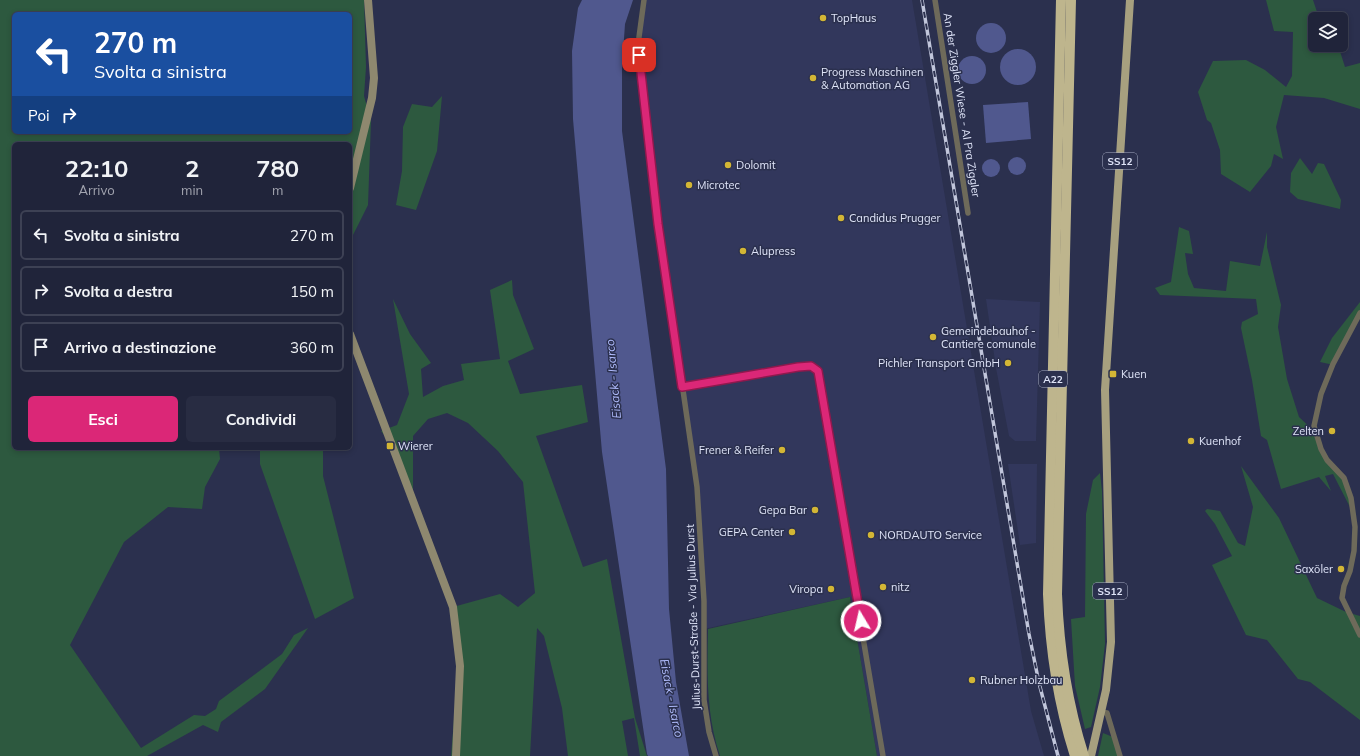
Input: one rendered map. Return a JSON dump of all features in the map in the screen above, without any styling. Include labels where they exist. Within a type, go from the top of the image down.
[{"type":"highway","name":"A22","points":[[1062,0],[1048,594],[1052,651],[1056,677],[1066,726],[1075,756]]},
{"type":"highway","name":"A22","points":[[1071,0],[1057,594],[1064,675],[1074,724],[1084,756]]},
{"type":"main road","name":"SS12","points":[[1091,756],[1107,683],[1111,642],[1105,390],[1130,0]]},
{"type":"street","points":[[352,180],[372,98],[374,78],[368,0]]},
{"type":"street","name":"Julius-Durst-Straße - Via Julius Durst","points":[[644,0],[639,37],[640,66],[658,224],[697,487],[702,548],[704,700],[709,732],[716,756]]},
{"type":"street","name":"An der Ziggler Wiese - Al Pra Ziggler","points":[[935,0],[968,213]]},
{"type":"street","points":[[1360,312],[1333,364],[1320,394],[1314,421],[1314,432],[1327,460],[1344,478],[1351,498],[1355,527],[1354,551],[1342,598],[1360,635]]},
{"type":"street","points":[[352,339],[453,608],[460,666],[456,756]]},
{"type":"street","points":[[682,387],[798,367],[811,366],[818,371],[883,756]]},
{"type":"street","points":[[1101,712],[1107,713],[1120,756]]},
{"type":"shaded area","points":[[644,0],[912,0],[1031,711],[1044,756],[877,756],[850,597],[704,629],[697,487],[640,72],[641,16]]},
{"type":"shaded area","points":[[986,299],[1040,302],[1036,441],[1015,441],[1009,436],[996,368]]},
{"type":"shaded area","points":[[1008,464],[1037,464],[1036,543],[1020,545]]},
{"type":"green space","points":[[0,0],[364,0],[366,67],[364,96],[371,121],[368,205],[352,237],[352,142],[12,142],[12,450],[219,450],[220,459],[205,487],[202,509],[168,507],[124,542],[70,645],[141,748],[194,715],[205,716],[216,709],[219,701],[282,654],[294,635],[308,628],[265,689],[221,722],[218,732],[203,725],[147,756],[0,756]]},
{"type":"green space","points":[[1266,0],[1313,0],[1317,12],[1308,12],[1308,52],[1340,52],[1345,67],[1360,63],[1360,109],[1324,98],[1284,95],[1276,127],[1283,159],[1274,154],[1271,166],[1250,192],[1221,174],[1220,150],[1211,123],[1207,120],[1198,92],[1213,61],[1246,60],[1265,70],[1286,87],[1292,76],[1293,32],[1274,31]]},
{"type":"green space","points":[[442,96],[437,151],[416,210],[396,205],[402,171],[403,127],[412,104],[432,107]]},
{"type":"green space","points":[[1300,158],[1312,174],[1318,163],[1324,164],[1341,200],[1340,209],[1298,199],[1290,192],[1291,173]]},
{"type":"green space","points":[[1179,227],[1189,231],[1193,254],[1185,253],[1188,274],[1194,288],[1226,291],[1230,261],[1260,266],[1267,232],[1267,247],[1281,305],[1278,327],[1287,379],[1299,417],[1315,432],[1321,449],[1344,478],[1354,515],[1333,474],[1325,476],[1331,491],[1319,477],[1281,489],[1267,440],[1261,436],[1252,380],[1241,328],[1242,322],[1258,314],[1256,299],[1160,295],[1155,288],[1171,282]]},
{"type":"green space","points":[[512,280],[513,295],[534,349],[508,361],[520,394],[582,385],[588,422],[536,436],[583,567],[607,559],[635,718],[647,756],[640,756],[634,718],[622,721],[628,756],[568,756],[562,708],[544,636],[537,628],[530,756],[451,756],[457,682],[453,607],[500,594],[518,607],[535,593],[523,482],[498,451],[468,423],[447,413],[428,419],[413,436],[413,502],[392,445],[381,431],[397,425],[409,394],[393,299],[410,334],[431,363],[421,369],[423,397],[443,386],[464,380],[461,364],[500,359],[490,290]]},
{"type":"green space","points":[[1360,302],[1360,315],[1334,365],[1320,362],[1332,338]]},
{"type":"green space","points":[[260,450],[323,450],[323,476],[354,598],[315,619],[260,464]]},
{"type":"green space","points":[[1241,466],[1279,518],[1317,598],[1346,612],[1360,616],[1360,720],[1310,682],[1298,679],[1267,640],[1246,635],[1212,565],[1232,556],[1215,524],[1205,511],[1207,509],[1220,511],[1238,543],[1245,546],[1253,507]]},
{"type":"green space","points":[[1100,473],[1102,491],[1105,644],[1100,687],[1091,727],[1085,729],[1075,686],[1071,619],[1085,617],[1086,514],[1093,480]]},
{"type":"green space","points":[[850,597],[877,756],[720,756],[712,725],[708,693],[708,629]]},
{"type":"green space","points":[[1103,733],[1113,737],[1118,756],[1098,756]]},
{"type":"water","name":"Eisack - Isarco","points":[[582,0],[633,0],[625,24],[622,67],[622,131],[666,469],[669,609],[676,682],[689,756],[648,756],[647,754],[602,452],[573,119],[572,51],[578,8]]},
{"type":"water","points":[[991,23],[1001,28],[1006,38],[1001,48],[991,53],[981,48],[976,38],[981,28]]},
{"type":"water","points":[[1021,49],[1031,54],[1035,60],[1035,74],[1031,80],[1025,84],[1015,85],[1005,80],[1001,74],[1000,64],[1005,54],[1011,50]]},
{"type":"water","points":[[972,56],[978,57],[982,60],[985,64],[985,76],[982,80],[978,83],[972,84],[966,83],[962,80],[959,76],[958,70],[959,64],[962,60],[966,57]]},
{"type":"water","points":[[1028,102],[1031,139],[986,143],[983,105]]},
{"type":"water","points":[[1017,157],[1023,160],[1026,166],[1023,172],[1017,175],[1011,172],[1008,166],[1011,160]]},
{"type":"water","points":[[987,159],[995,159],[1000,164],[998,175],[995,177],[987,177],[982,172],[982,164]]},
{"type":"railway","points":[[922,0],[1029,634],[1039,683],[1058,756]]},
{"type":"place","name":"TopHaus","points":[[823,18]]},
{"type":"place","name":"Progress Maschinen & Automation AG","points":[[813,78]]},
{"type":"place","name":"Dolomit","points":[[728,165]]},
{"type":"place","name":"Microtec","points":[[689,185]]},
{"type":"place","name":"Candidus Prugger","points":[[841,218]]},
{"type":"place","name":"Alupress","points":[[743,251]]},
{"type":"place","name":"Gemeindebauhof - Cantiere comunale","points":[[933,337]]},
{"type":"place","name":"Pichler Transport GmbH","points":[[1008,363]]},
{"type":"place","name":"Kuen","points":[[1113,374]]},
{"type":"place","name":"Zelten","points":[[1332,431]]},
{"type":"place","name":"Kuenhof","points":[[1191,441]]},
{"type":"place","name":"Wierer","points":[[390,446]]},
{"type":"place","name":"Frener & Reifer","points":[[782,450]]},
{"type":"place","name":"Gepa Bar","points":[[815,510]]},
{"type":"place","name":"GEPA Center","points":[[792,532]]},
{"type":"place","name":"NORDAUTO Service","points":[[871,535]]},
{"type":"place","name":"Saxöler","points":[[1341,569]]},
{"type":"place","name":"nitz","points":[[883,587]]},
{"type":"place","name":"Viropa","points":[[831,589]]},
{"type":"place","name":"Rubner Holzbau","points":[[972,680]]},
{"type":"route","points":[[639,55],[658,224],[682,387],[798,367],[811,366],[818,371],[861,621]]}]
